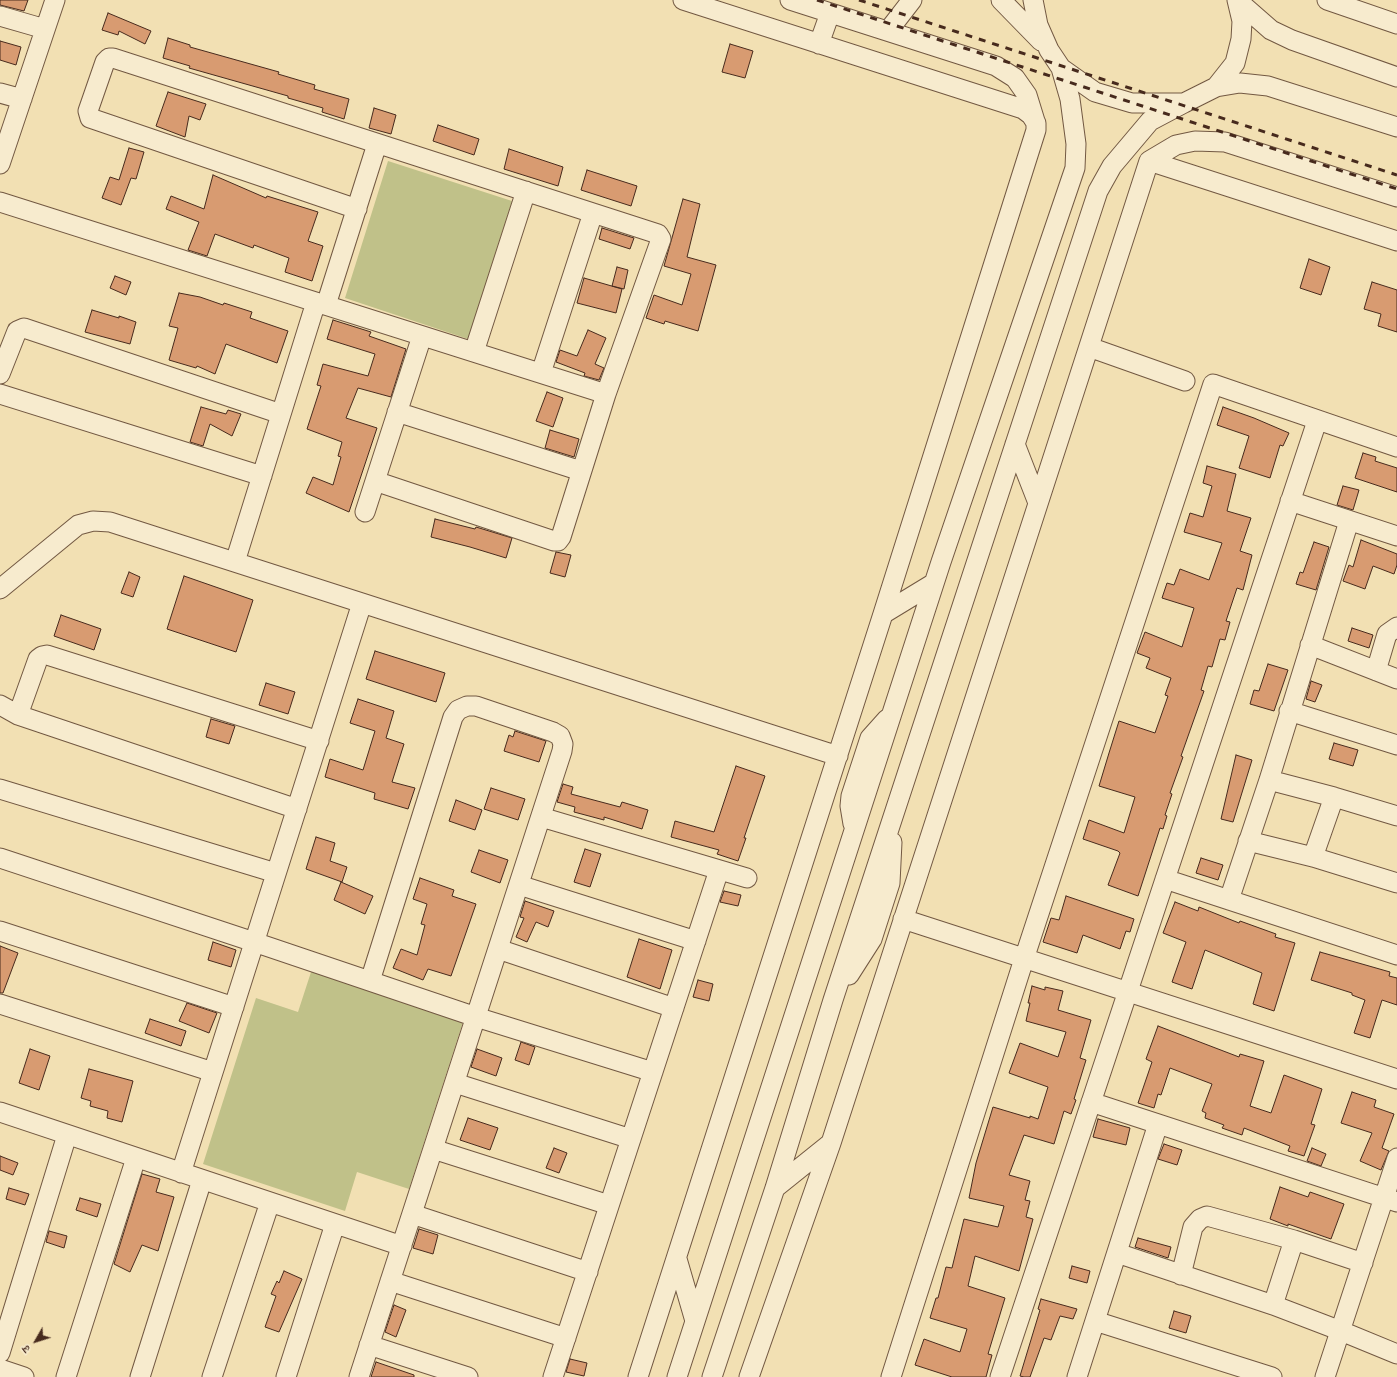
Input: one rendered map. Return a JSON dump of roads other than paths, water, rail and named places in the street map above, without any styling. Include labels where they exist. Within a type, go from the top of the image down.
[{"type":"street","points":[[0,164],[55,0]]},
{"type":"street","points":[[683,0],[1023,109],[1036,123]]},
{"type":"street","points":[[638,1377],[884,614],[1036,130],[1036,123],[1028,95],[1015,78],[996,66],[790,0]]},
{"type":"street","points":[[888,31],[912,0]]},
{"type":"street","points":[[1001,0],[1049,50]]},
{"type":"street","points":[[677,1377],[934,582],[1075,168],[1076,144],[1070,99],[1061,68],[1049,50],[1038,25],[1033,0]]},
{"type":"street","points":[[1327,0],[1397,24]]},
{"type":"street","points":[[1238,1],[1271,30],[1285,37],[1397,77]]},
{"type":"street","points":[[1216,87],[1235,63],[1241,39],[1242,21],[1238,1]]},
{"type":"street","points":[[819,44],[830,13]]},
{"type":"street","points":[[0,16],[45,29]]},
{"type":"street","points":[[357,209],[95,121],[90,118],[88,111],[105,62],[109,58],[658,234],[661,239],[606,394],[561,537],[556,541],[375,481]]},
{"type":"street","points":[[1061,68],[1095,92],[1132,103],[1184,103]]},
{"type":"street","points":[[712,1377],[776,1188],[833,1000],[1098,191],[1112,166],[1150,121],[1216,87],[1240,83],[1268,86],[1397,127]]},
{"type":"street","points":[[0,93],[22,99]]},
{"type":"street","points":[[748,1377],[830,1143],[1149,161],[1176,145],[1196,141],[1225,142],[1397,197]]},
{"type":"street","points":[[235,562],[281,414],[357,209],[377,144]]},
{"type":"street","points":[[1149,161],[1397,241]]},
{"type":"street","points":[[474,352],[526,191]]},
{"type":"street","points":[[0,202],[606,394]]},
{"type":"street","points":[[541,373],[593,213]]},
{"type":"street","points":[[0,374],[17,331],[24,328],[281,414]]},
{"type":"street","points":[[365,512],[422,336]]},
{"type":"street","points":[[1089,347],[1185,381]]},
{"type":"street","points":[[891,1377],[1024,959],[1213,384],[1397,448]]},
{"type":"street","points":[[0,394],[262,476]]},
{"type":"street","points":[[398,412],[581,471]]},
{"type":"street","points":[[1000,1377],[1317,421]]},
{"type":"street","points":[[1015,444],[1038,503]]},
{"type":"street","points":[[1290,502],[1397,536]]},
{"type":"street","points":[[0,589],[78,525],[93,521],[110,522],[838,756]]},
{"type":"street","points":[[1229,900],[1269,780],[1289,711],[1349,521]]},
{"type":"street","points":[[884,614],[934,582]]},
{"type":"street","points":[[181,1172],[362,603]]},
{"type":"street","points":[[1376,671],[1387,634],[1397,627]]},
{"type":"street","points":[[1310,645],[1397,679]]},
{"type":"street","points":[[18,715],[38,659],[42,656],[47,656],[319,741]]},
{"type":"street","points":[[0,705],[18,715],[297,809]]},
{"type":"street","points":[[359,1377],[562,751],[563,744],[560,736],[553,732],[476,706],[467,706],[458,710],[453,717],[370,981]]},
{"type":"street","points":[[1289,711],[1397,745]]},
{"type":"street","points":[[1269,780],[1334,797],[1397,816]]},
{"type":"street","points":[[0,789],[276,873]]},
{"type":"street","points":[[1313,857],[1334,797]]},
{"type":"street","points":[[541,817],[747,878]]},
{"type":"street","points":[[1248,841],[1313,857],[1397,884]]},
{"type":"street","points":[[0,858],[476,1017],[653,1072]]},
{"type":"street","points":[[553,1377],[719,870]]},
{"type":"street","points":[[1165,879],[1397,955]]},
{"type":"street","points":[[519,884],[696,941]]},
{"type":"street","points":[[903,920],[1397,1079]]},
{"type":"street","points":[[0,931],[234,1007]]},
{"type":"street","points":[[498,949],[674,1008]]},
{"type":"street","points":[[0,1004],[213,1072]]},
{"type":"street","points":[[455,1083],[631,1139]]},
{"type":"street","points":[[1091,1102],[1390,1200]]},
{"type":"street","points":[[1,1115],[181,1172],[402,1246]]},
{"type":"street","points":[[1077,1377],[1158,1124]]},
{"type":"street","points":[[0,1353],[67,1135]]},
{"type":"street","points":[[776,1188],[830,1143]]},
{"type":"street","points":[[433,1149],[609,1205]]},
{"type":"street","points":[[66,1377],[136,1158]]},
{"type":"street","points":[[1325,1377],[1363,1263],[1390,1200],[1397,1158]]},
{"type":"street","points":[[140,1377],[202,1180]]},
{"type":"street","points":[[212,1377],[270,1202]]},
{"type":"street","points":[[412,1214],[588,1272]]},
{"type":"street","points":[[1180,1275],[1193,1227],[1200,1219],[1207,1216],[1294,1240],[1363,1263]]},
{"type":"street","points":[[286,1377],[335,1224]]},
{"type":"street","points":[[1272,1305],[1294,1240]]},
{"type":"street","points":[[1116,1254],[1272,1305],[1397,1354]]},
{"type":"street","points":[[677,1259],[695,1321]]},
{"type":"street","points":[[390,1281],[566,1338]]},
{"type":"street","points":[[1095,1321],[1272,1377]]},
{"type":"street","points":[[369,1345],[468,1377]]},
{"type":"street","points":[[0,1369],[24,1377]]},
{"type":"railway","points":[[817,0],[1397,189]]},
{"type":"railway","points":[[859,0],[1397,175]]}]
